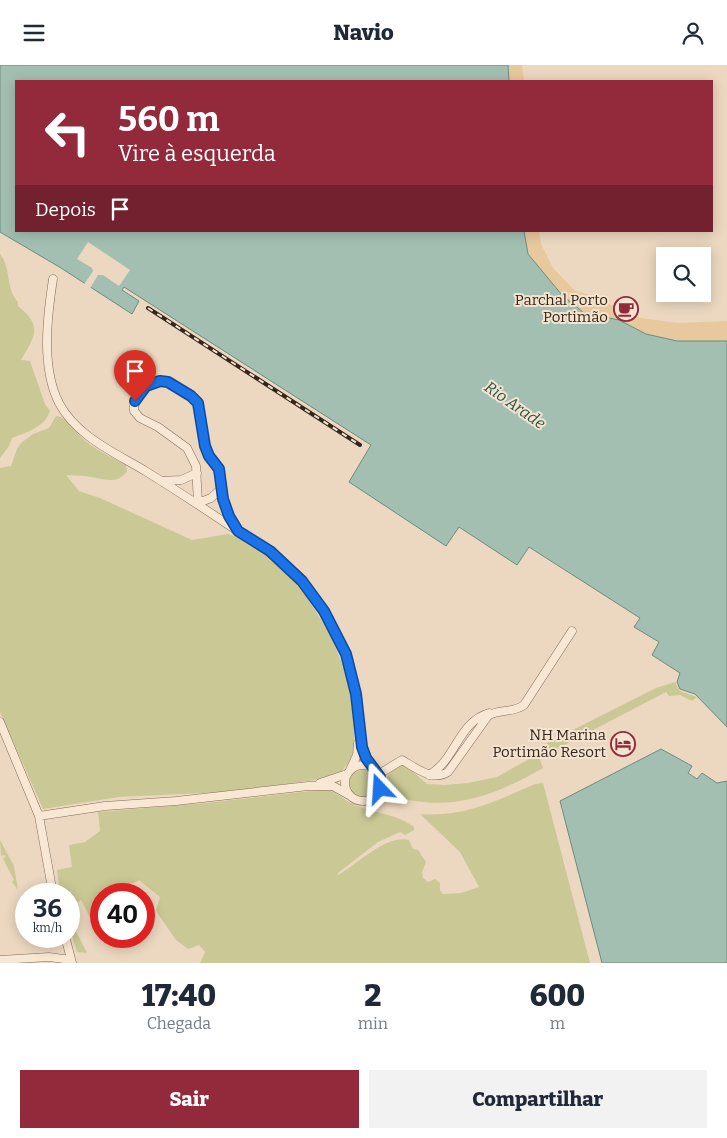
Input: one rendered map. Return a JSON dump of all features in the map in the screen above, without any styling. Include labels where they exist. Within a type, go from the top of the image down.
[{"type":"street","points":[[39,816],[105,806],[176,801],[308,786],[333,786],[355,800],[363,801],[374,798],[380,789],[381,781],[364,754],[356,694],[346,654],[324,611],[295,575],[270,551],[198,503],[82,431],[59,403],[50,378],[49,304],[53,279]]},
{"type":"street","points":[[198,503],[197,473],[194,458],[188,448],[180,441],[136,415],[135,401],[146,386],[153,382],[168,382],[191,396],[198,403],[205,446],[209,456],[219,469],[229,516],[238,531]]},
{"type":"street","points":[[161,481],[180,480],[197,473]]},
{"type":"street","points":[[198,503],[211,498],[222,488]]},
{"type":"street","points":[[395,755],[429,775],[438,777],[448,772],[482,723],[494,712],[512,711],[524,705],[572,631]]},
{"type":"street","points":[[0,722],[39,816],[51,883]]},
{"type":"street","points":[[349,795],[345,785],[348,773],[357,755],[359,726]]},
{"type":"street","points":[[308,786],[348,773],[355,767],[363,765],[376,771],[402,760]]},
{"type":"street","points":[[0,960],[49,957],[72,962],[68,948],[49,957]]},
{"type":"shaded area","points":[[0,254],[4,260],[11,291],[18,302],[18,306],[26,313],[34,326],[33,338],[21,360],[30,361],[45,404],[50,411],[48,417],[40,425],[12,438],[9,446],[0,458]]},
{"type":"shaded area","points":[[56,416],[67,421],[79,435],[101,452],[126,465],[127,471],[115,480],[66,475],[79,491],[100,498],[192,540],[228,534],[237,537],[257,549],[303,590],[333,640],[350,693],[354,724],[354,750],[342,771],[315,780],[224,792],[119,797],[43,809],[0,712],[0,468],[11,466],[21,443],[33,434],[49,428]]},
{"type":"shaded area","points":[[675,682],[680,691],[697,697],[692,701],[680,695],[669,696],[666,692],[545,755],[541,746],[656,688]]},
{"type":"shaded area","points":[[538,754],[543,768],[515,783],[470,799],[439,803],[423,802],[399,797],[387,788],[386,779],[389,774],[398,766],[404,764],[427,784],[445,785],[468,783],[497,777]]},
{"type":"shaded area","points":[[363,770],[373,774],[377,784],[373,794],[363,798],[353,794],[349,784],[353,774]]},
{"type":"shaded area","points":[[543,783],[590,963],[200,963],[205,952],[199,945],[188,949],[176,940],[156,911],[160,897],[155,893],[155,883],[143,883],[139,880],[134,883],[90,883],[90,917],[80,901],[80,883],[59,883],[57,870],[72,867],[69,845],[85,842],[100,831],[98,812],[206,803],[328,789],[355,805],[393,816],[414,827],[414,830],[405,835],[400,832],[378,842],[338,873],[338,875],[372,851],[391,841],[409,840],[413,849],[418,850],[426,862],[422,872],[423,878],[428,882],[435,879],[440,883],[440,890],[443,894],[461,893],[479,887],[460,852],[420,814],[435,815],[465,811],[493,802],[535,784]]},
{"type":"shaded area","points":[[0,840],[14,866],[17,883],[15,883],[15,886],[12,882],[14,880],[3,859],[6,856],[1,856]]},
{"type":"shaded area","points":[[80,939],[87,953],[77,952],[76,948],[80,948]]},
{"type":"sand","points":[[508,65],[522,65],[524,80],[509,80]]},
{"type":"sand","points":[[524,232],[539,232],[541,244],[553,268],[575,291],[587,294],[640,318],[678,323],[727,321],[727,341],[677,341],[646,334],[619,320],[584,313],[562,295],[528,254]]},
{"type":"water","name":"Rio Arade","points":[[0,65],[508,65],[509,80],[15,80],[15,232],[524,232],[528,254],[562,295],[584,313],[619,320],[646,334],[677,341],[727,341],[727,727],[695,694],[680,689],[677,682],[680,673],[652,655],[659,642],[634,627],[640,618],[529,547],[517,565],[459,527],[446,546],[349,482],[371,445],[124,287],[122,290],[139,301],[132,314],[61,268],[0,232]]},
{"type":"water","points":[[661,749],[692,766],[688,773],[697,779],[702,773],[717,783],[727,781],[727,963],[602,963],[560,801]]},
{"type":"pier","points":[[88,242],[130,270],[119,286],[103,275],[98,275],[89,290],[83,286],[93,271],[92,268],[77,259]]},
{"type":"railway","points":[[148,308],[360,445]]},
{"type":"place","name":"Parchal Porto Portimão","points":[[626,309]]},
{"type":"place","name":"NH Marina Portimão Resort","points":[[623,744]]},
{"type":"route","points":[[135,401],[146,386],[160,381],[168,382],[191,396],[198,403],[205,446],[209,456],[219,469],[223,499],[229,516],[238,531],[270,551],[302,581],[324,611],[346,654],[356,694],[362,747],[366,758],[380,777],[380,789]]}]
